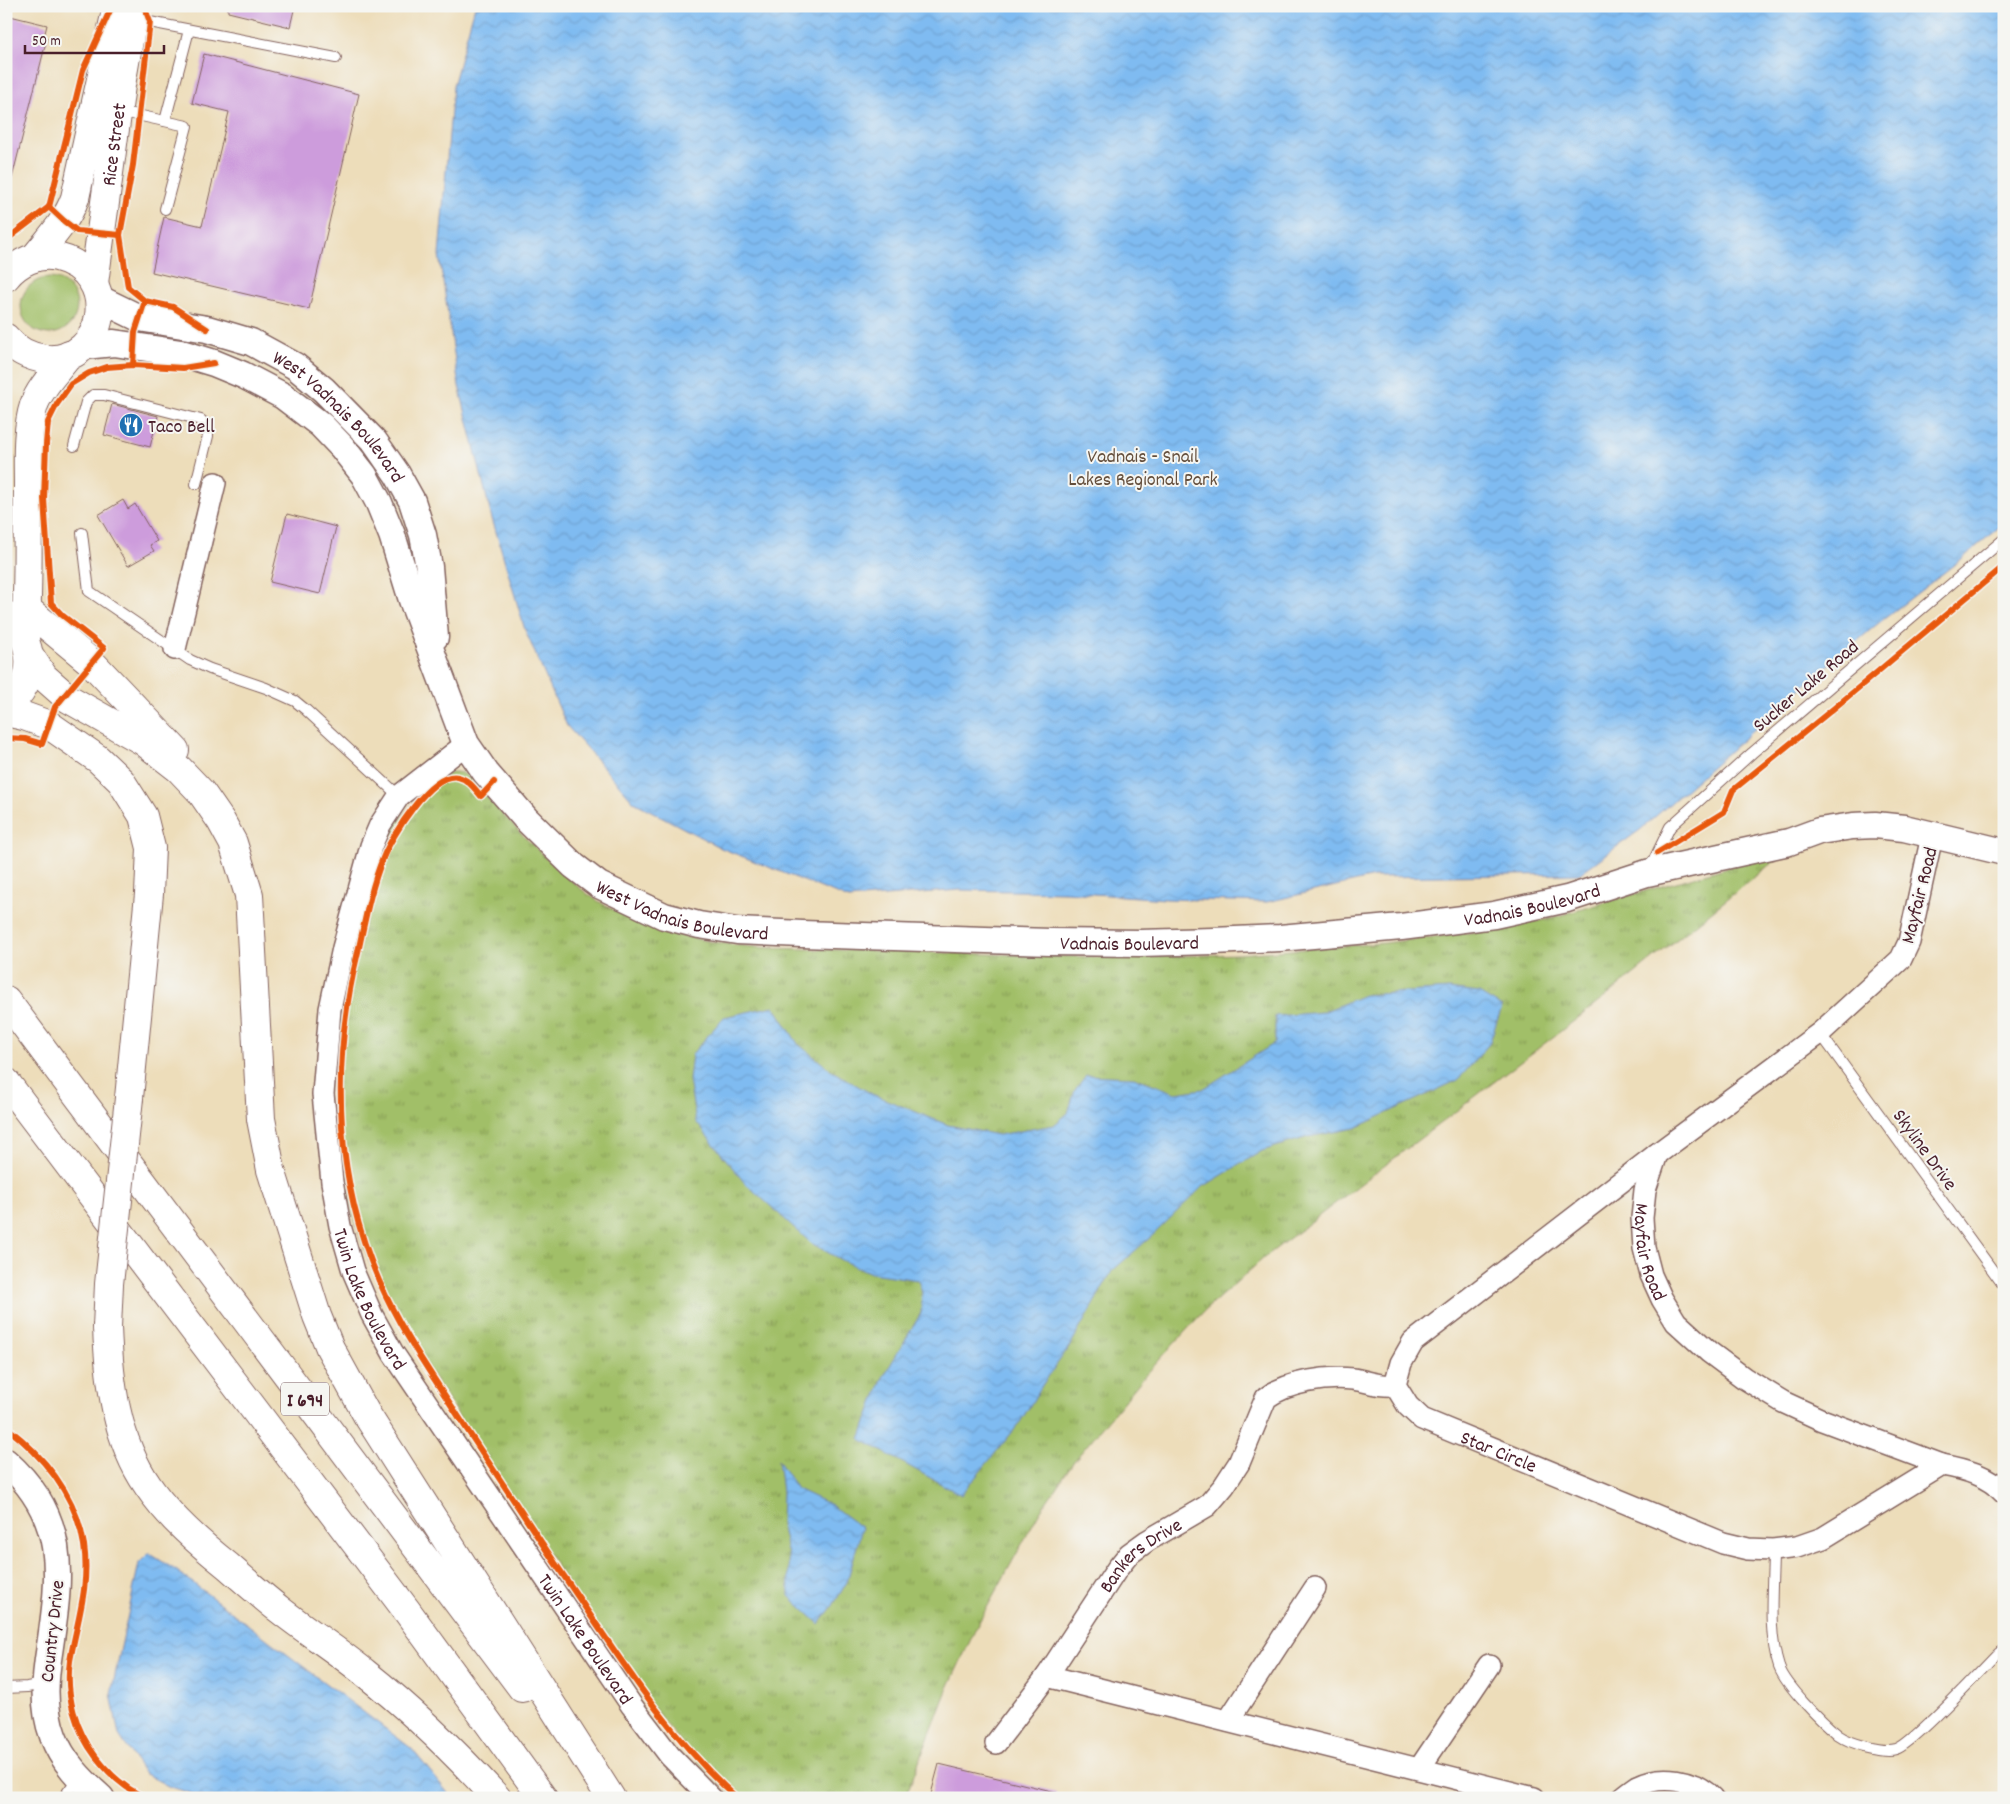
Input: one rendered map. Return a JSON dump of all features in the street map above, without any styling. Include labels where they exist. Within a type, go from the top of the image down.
[{"type":"main road","name":"Rice Street","points":[[76,350],[94,332],[100,316],[97,291],[128,10]]},
{"type":"main road","name":"Rice Street","points":[[17,265],[64,221],[73,204],[128,10]]},
{"type":"main road","points":[[17,265],[52,256],[69,260],[83,269],[97,291]]},
{"type":"main road","points":[[7,342],[20,351],[36,358],[53,359],[76,350]]},
{"type":"main road","points":[[76,350],[40,393],[34,404],[31,419],[17,613],[28,647],[44,677],[69,699],[142,741],[179,769],[201,792],[222,821],[233,843]]},
{"type":"main road","points":[[17,613],[92,662],[190,766],[218,801],[229,823],[233,843],[249,894],[261,1119],[271,1170],[323,1332],[334,1356],[367,1415],[611,1798]]},
{"type":"main road","points":[[6,706],[13,701],[23,688],[29,672],[28,647]]},
{"type":"main road","points":[[6,712],[49,725],[98,759],[121,781],[143,816],[151,848],[129,1098],[109,1284],[107,1327],[112,1392],[129,1451],[147,1486],[174,1518],[210,1552],[280,1610],[366,1673],[418,1717],[497,1798]]},
{"type":"main road","name":"I 694","points":[[6,1000],[603,1798]]},
{"type":"main road","name":"I 694","points":[[6,1082],[408,1611],[543,1798]]},
{"type":"street","name":"West Vadnais Boulevard","points":[[97,291],[139,318],[207,329],[251,342],[295,366],[317,383],[374,441],[412,501],[423,535],[430,567],[436,661]]},
{"type":"street","name":"West Vadnais Boulevard","points":[[76,350],[114,343],[181,353],[214,362],[283,396],[321,425],[342,447],[364,475],[379,503],[392,535],[412,600],[466,744],[486,773],[526,819],[574,866],[599,885],[664,916],[699,925],[738,931],[1050,942]]},
{"type":"street","points":[[175,649],[205,483]]},
{"type":"street","name":"Twin Lake Boulevard","points":[[466,744],[399,796],[380,825],[366,864],[334,984],[323,1094],[331,1174],[340,1226],[353,1271],[372,1315],[393,1353],[632,1706],[670,1756],[711,1798]]},
{"type":"street","name":"Vadnais Boulevard","points":[[1050,942],[1140,943],[1280,938],[1401,927],[1494,915],[1567,899],[1647,873],[1789,842],[1819,831],[1853,826],[1876,825],[1904,828],[2004,852]]},
{"type":"street","name":"Mayfair Road","points":[[1932,836],[1909,942],[1901,959],[1820,1033],[1657,1154],[1645,1190],[1642,1218],[1644,1248],[1651,1275],[1676,1322],[1744,1378],[1783,1402],[1822,1420],[1942,1465],[1962,1468],[1982,1477],[2004,1493]]},
{"type":"street","points":[[1395,1385],[1401,1364],[1413,1342],[1657,1154]]},
{"type":"street","name":"Bankers Drive","points":[[996,1742],[1047,1676],[1117,1569],[1129,1554],[1207,1506],[1224,1486],[1239,1463],[1266,1398],[1275,1391],[1311,1381],[1333,1378],[1354,1380],[1384,1387],[1395,1385]]},
{"type":"street","name":"Star Circle","points":[[1395,1385],[1408,1406],[1422,1419],[1723,1544],[1748,1549],[1773,1550],[1797,1546],[1823,1538],[1942,1465]]},
{"type":"street","name":"Country Drive","points":[[6,1462],[24,1477],[38,1498],[50,1524],[58,1554],[58,1584],[44,1684],[46,1708],[52,1735],[61,1754],[79,1777],[101,1798]]},
{"type":"street","points":[[1228,1721],[1315,1588]]},
{"type":"street","points":[[1419,1768],[1489,1665]]},
{"type":"street","points":[[1047,1676],[1534,1798]]},
{"type":"street","points":[[1622,1798],[1639,1786],[1656,1780],[1674,1780],[1692,1784],[1712,1798]]},
{"type":"lane","points":[[128,10],[189,30],[336,58]]},
{"type":"lane","points":[[165,121],[189,30]]},
{"type":"lane","points":[[118,110],[187,126],[165,209]]},
{"type":"lane","points":[[74,446],[86,402],[93,395],[104,395],[200,420],[208,427],[205,483]]},
{"type":"lane","points":[[82,533],[89,591],[190,660],[210,669],[253,683],[295,702],[399,796]]},
{"type":"lane","name":"Sucker Lake Road","points":[[1647,873],[1670,827],[1752,753],[2004,539]]},
{"type":"lane","name":"Skyline Drive","points":[[1820,1033],[2004,1286]]},
{"type":"lane","points":[[1773,1550],[1774,1640],[1780,1668],[1806,1706],[1840,1736],[1872,1748],[1897,1749],[1916,1734],[1998,1653],[2004,1650]]},
{"type":"lane","points":[[6,1688],[27,1688],[44,1684]]},
{"type":"lane","points":[[63,1798],[79,1777]]},
{"type":"green space","points":[[49,278],[64,283],[72,291],[77,306],[72,321],[64,329],[49,334],[34,329],[26,321],[21,306],[26,291],[34,283]]},
{"type":"green space","points":[[451,772],[462,773],[470,778],[516,828],[558,869],[582,890],[609,908],[653,927],[675,934],[722,943],[770,948],[1127,958],[1239,954],[1385,943],[1484,931],[1544,920],[1788,850],[1608,995],[1265,1257],[1204,1311],[1142,1379],[1074,1461],[1039,1513],[978,1624],[947,1690],[905,1798],[735,1798],[704,1768],[676,1736],[599,1632],[412,1343],[374,1272],[355,1221],[340,1152],[337,1109],[339,1044],[346,1000],[377,872],[390,836],[412,804]]},
{"type":"water","name":"Vadnais - Snail Lakes Regional Park","points":[[475,6],[2004,6],[2004,523],[1964,557],[1875,626],[1799,690],[1640,830],[1579,874],[1374,877],[1267,902],[1166,899],[1065,892],[959,890],[849,899],[721,848],[634,802],[567,726],[525,630],[491,515],[459,386],[439,255],[453,86]]},
{"type":"water","points":[[1449,989],[1479,993],[1502,1007],[1489,1044],[1458,1080],[1355,1128],[1308,1137],[1262,1151],[1201,1188],[1153,1235],[1112,1271],[1071,1344],[1043,1384],[1019,1424],[961,1495],[860,1439],[882,1379],[921,1313],[922,1293],[918,1280],[871,1273],[843,1261],[811,1243],[744,1182],[696,1122],[689,1080],[692,1054],[724,1017],[774,1006],[798,1044],[832,1071],[872,1094],[948,1125],[998,1135],[1054,1125],[1068,1113],[1075,1090],[1086,1075],[1134,1077],[1176,1093],[1203,1089],[1275,1043],[1275,1016],[1323,1012],[1364,995]]},
{"type":"water","points":[[778,1460],[797,1489],[831,1505],[862,1528],[847,1582],[819,1624],[789,1596],[788,1555],[781,1524],[782,1492]]},
{"type":"water","points":[[149,1553],[177,1571],[411,1748],[452,1798],[206,1798],[168,1786],[144,1773],[119,1735],[111,1694],[139,1563]]},
{"type":"building","points":[[228,6],[277,6],[294,10],[290,27],[228,12]]},
{"type":"building","points":[[6,15],[47,25],[44,37],[47,38],[12,178],[6,178]]},
{"type":"building","points":[[204,54],[359,94],[309,309],[152,272],[164,217],[202,226],[229,112],[192,103]]},
{"type":"building","name":"Taco Bell","points":[[112,404],[158,416],[150,447],[104,435]]},
{"type":"building","points":[[123,500],[128,509],[135,504],[157,541],[150,545],[154,551],[128,566],[98,515]]},
{"type":"building","points":[[287,514],[336,527],[320,594],[270,582]]},
{"type":"building","points":[[939,1764],[1056,1792],[1056,1798],[930,1798]]},
{"type":"cycle path","points":[[6,240],[49,207],[83,70],[112,6]]},
{"type":"cycle path","points":[[144,6],[150,22],[133,165],[120,235],[128,287],[145,301],[173,307],[207,329]]},
{"type":"cycle path","points":[[49,207],[77,231],[120,235]]},
{"type":"cycle path","points":[[133,365],[135,332],[145,301]]},
{"type":"cycle path","points":[[6,738],[25,739],[42,744],[55,707],[104,648],[62,615],[51,603],[44,499],[48,422],[57,404],[71,384],[89,373],[107,367],[133,365],[183,368],[214,363]]},
{"type":"cycle path","points":[[1657,853],[1724,812],[1733,790],[2004,566]]},
{"type":"cycle path","points":[[494,782],[481,796],[474,787],[462,778],[447,778],[436,784],[413,807],[394,836],[387,848],[375,880],[349,995],[343,1039],[341,1082],[342,1126],[347,1170],[356,1213],[369,1255],[386,1296],[436,1382],[555,1563],[639,1686],[685,1745],[737,1798]]},
{"type":"cycle path","points":[[6,1427],[34,1451],[57,1478],[74,1510],[80,1527],[85,1560],[84,1589],[69,1674],[71,1699],[78,1724],[89,1747],[107,1770],[118,1781],[146,1798]]},
{"type":"place","name":"Taco Bell","points":[[131,425]]}]
